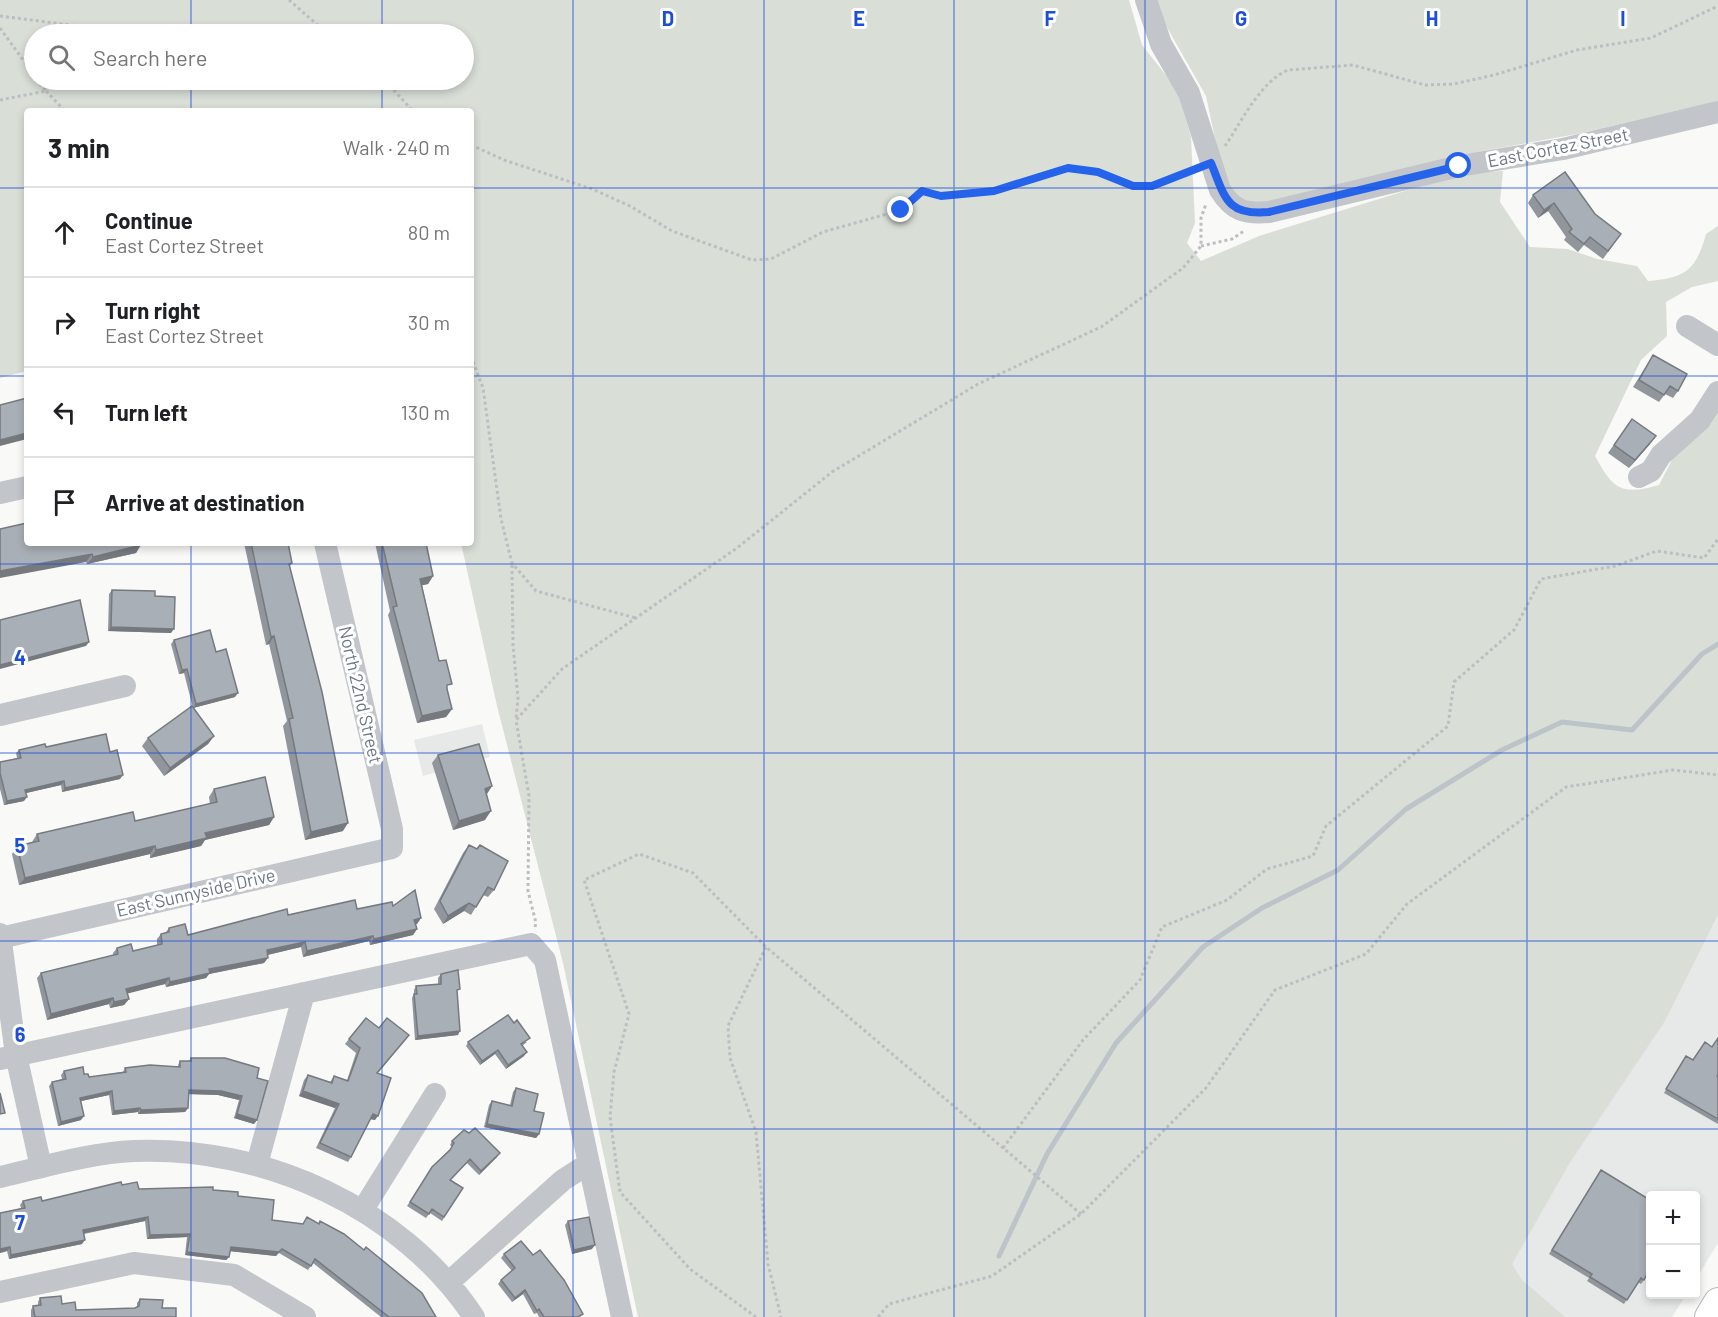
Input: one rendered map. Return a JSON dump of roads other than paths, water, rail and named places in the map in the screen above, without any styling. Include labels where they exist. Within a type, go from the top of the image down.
[{"type":"main road","points":[[1709,1317],[1718,1302]]},
{"type":"street","name":"East Cortez Street","points":[[1146,0],[1161,44],[1189,93],[1214,169],[1228,203],[1248,214],[1269,212],[1459,166],[1563,149],[1718,112]]},
{"type":"street","points":[[1687,326],[1718,345]]},
{"type":"street","points":[[1639,477],[1651,471],[1661,455],[1700,420],[1718,392]]},
{"type":"street","points":[[0,493],[24,488]]},
{"type":"street","name":"North 22nd Street","points":[[326,546],[392,829],[392,848]]},
{"type":"street","points":[[0,715],[125,686]]},
{"type":"street","name":"East Sunnyside Drive","points":[[0,936],[392,848]]},
{"type":"street","points":[[0,936],[8,1057],[42,1167]]},
{"type":"street","points":[[8,1057],[531,944],[545,960],[622,1317]]},
{"type":"street","points":[[257,1164],[304,993]]},
{"type":"street","points":[[362,1211],[435,1094]]},
{"type":"street","points":[[0,1177],[88,1157],[134,1151],[197,1153],[257,1164],[329,1192],[401,1238],[427,1260],[474,1317]]},
{"type":"street","points":[[448,1283],[563,1179],[588,1164]]},
{"type":"street","points":[[0,1292],[134,1263],[234,1275],[305,1317]]},
{"type":"waterway","points":[[999,1256],[1047,1154],[1116,1043],[1203,947],[1262,908],[1338,870],[1406,809],[1502,750],[1562,722],[1632,730],[1702,654],[1718,644]]}]
